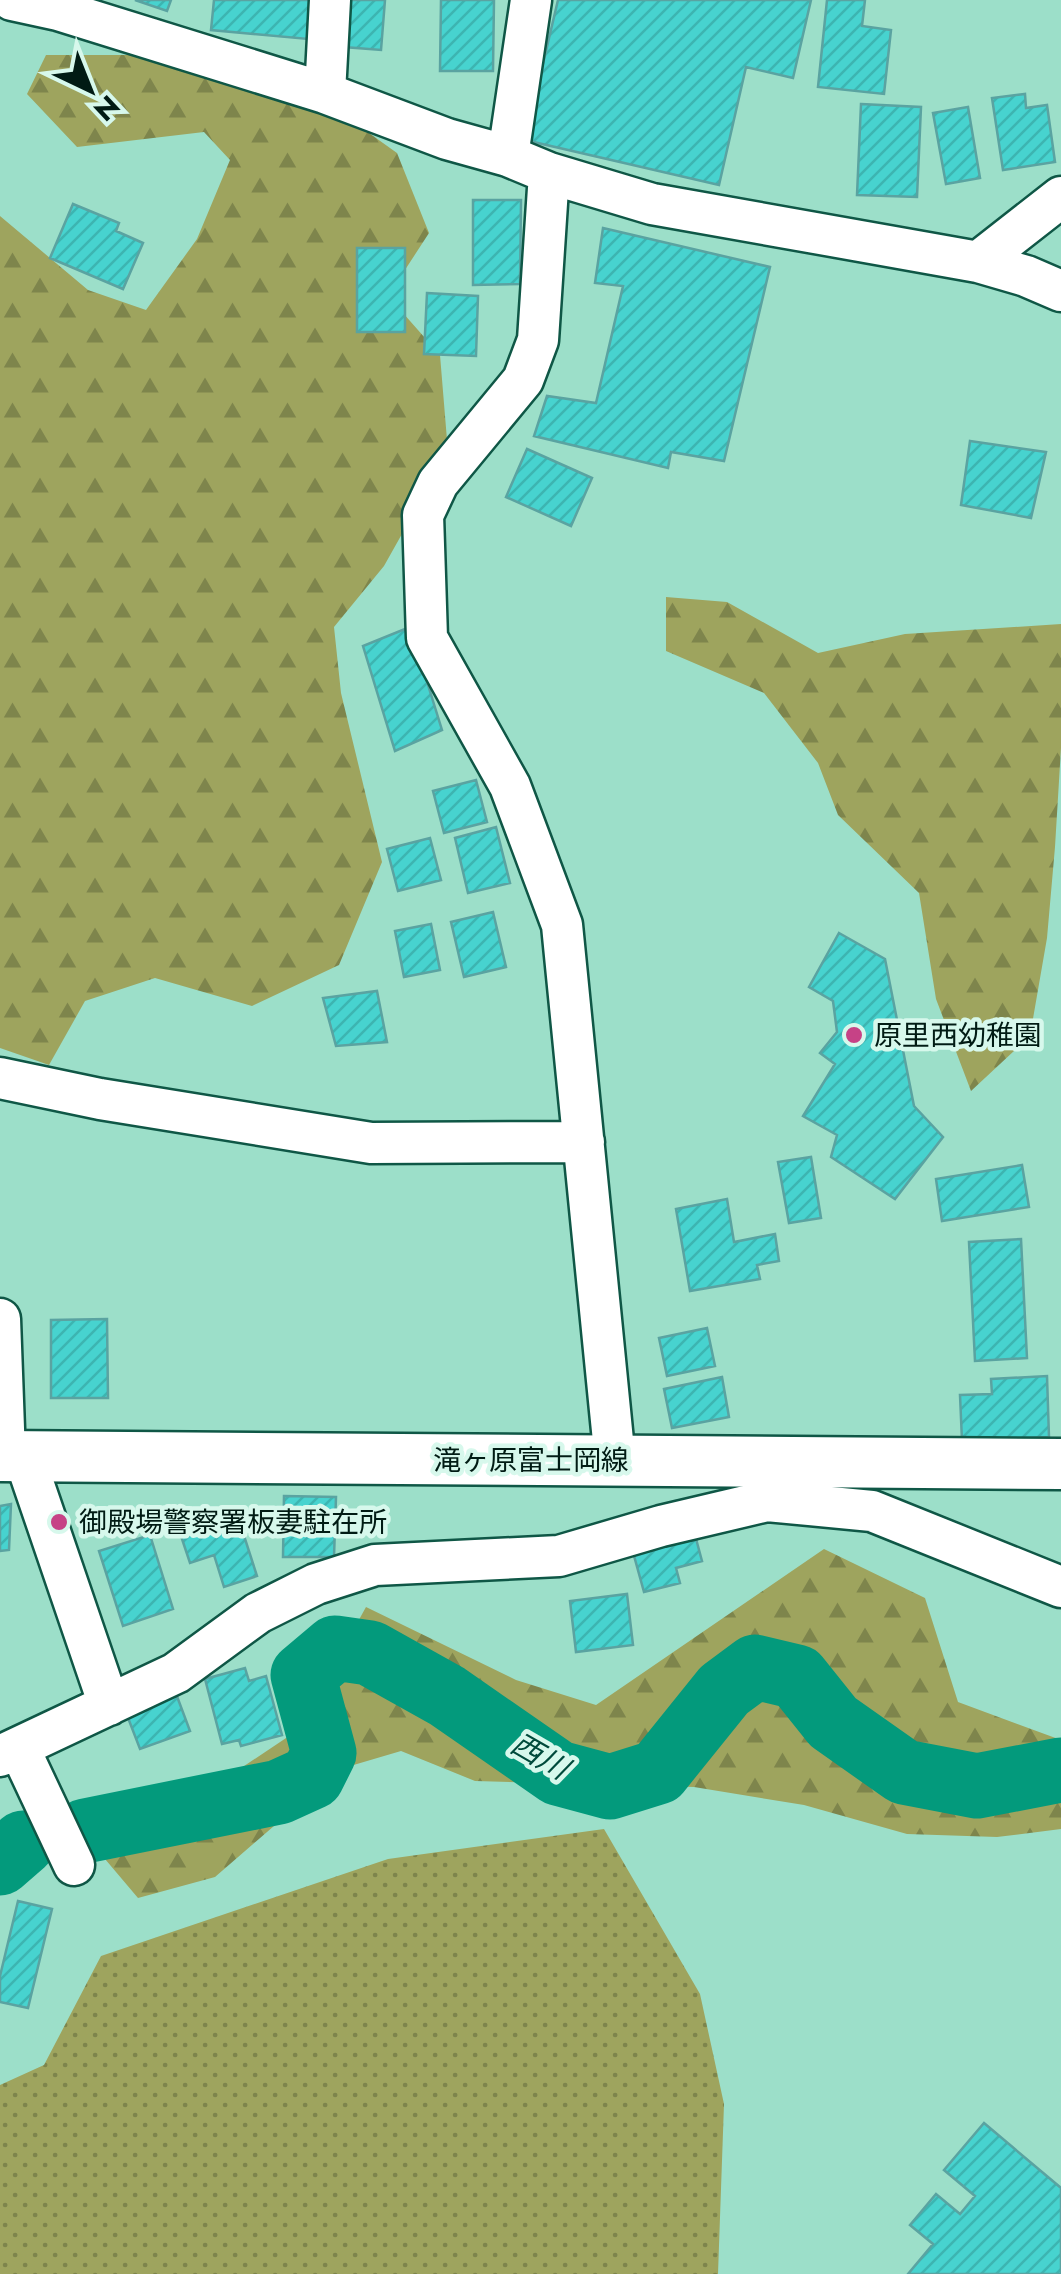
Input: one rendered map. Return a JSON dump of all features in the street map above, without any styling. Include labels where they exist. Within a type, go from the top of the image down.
[{"type":"main road","name":"滝ヶ原富士岡線","points":[[10,1456],[615,1461],[768,1482],[1061,1464]]},
{"type":"street","points":[[12,0],[58,10],[325,93],[448,139],[652,204],[978,262],[1026,276],[1061,292]]},
{"type":"street","points":[[325,93],[330,0]]},
{"type":"street","points":[[508,156],[531,0]]},
{"type":"street","points":[[549,173],[538,340],[523,380],[438,483],[423,515],[427,638],[510,786],[562,924],[615,1461]]},
{"type":"street","points":[[978,262],[1061,197]]},
{"type":"street","points":[[0,1078],[100,1099],[371,1143],[584,1142]]},
{"type":"street","points":[[0,1318],[10,1456],[108,1705]]},
{"type":"street","points":[[74,1865],[9,1752],[176,1673],[258,1614],[316,1584],[361,1570],[559,1556],[661,1526],[768,1482],[872,1511],[1061,1587]]},
{"type":"green space","points":[[46,55],[150,55],[362,128],[397,153],[429,233],[388,296],[440,355],[448,452],[384,566],[334,627],[341,693],[382,862],[339,965],[252,1006],[155,978],[85,1001],[49,1065],[0,1048],[0,216],[88,290],[146,310],[197,239],[230,160],[204,132],[77,147],[27,94]]},
{"type":"green space","points":[[666,597],[727,602],[818,653],[905,634],[1061,624],[1061,748],[1055,847],[1047,938],[1030,1036],[971,1091],[936,999],[919,893],[838,815],[818,763],[764,693],[666,651]]},
{"type":"green space","points":[[824,1549],[925,1598],[958,1702],[1061,1740],[1061,1829],[997,1837],[907,1834],[804,1805],[694,1787],[475,1781],[401,1751],[340,1769],[215,1877],[138,1898],[105,1859],[298,1730],[366,1607],[516,1680],[596,1705]]},
{"type":"green space","points":[[604,1829],[700,1994],[724,2104],[718,2274],[0,2274],[0,2085],[44,2065],[101,1956],[388,1859]]},
{"type":"building","points":[[135,0],[171,0],[167,11]]},
{"type":"building","points":[[214,0],[312,0],[308,39],[211,30]]},
{"type":"building","points":[[347,0],[385,0],[381,50],[344,47]]},
{"type":"building","points":[[441,0],[494,0],[493,71],[440,71]]},
{"type":"building","points":[[558,0],[811,0],[793,78],[746,67],[719,185],[525,140]]},
{"type":"building","points":[[827,0],[865,0],[862,26],[891,30],[884,94],[818,87]]},
{"type":"building","points":[[1025,94],[1026,108],[1047,105],[1055,162],[1003,170],[992,98]]},
{"type":"building","points":[[861,104],[921,107],[917,197],[857,195]]},
{"type":"building","points":[[968,107],[980,178],[946,184],[933,113]]},
{"type":"building","points":[[473,200],[521,200],[520,284],[473,285]]},
{"type":"building","points":[[73,204],[119,223],[116,231],[143,243],[123,289],[50,258]]},
{"type":"building","points":[[603,228],[770,267],[724,461],[671,452],[668,468],[534,436],[547,396],[596,403],[623,286],[595,283]]},
{"type":"building","points":[[357,248],[405,248],[405,332],[357,332]]},
{"type":"building","points":[[427,293],[478,296],[476,356],[424,354]]},
{"type":"building","points":[[970,441],[1046,452],[1031,518],[961,505]]},
{"type":"building","points":[[527,449],[592,478],[571,526],[506,497]]},
{"type":"building","points":[[410,627],[442,730],[395,751],[363,646]]},
{"type":"building","points":[[476,780],[487,822],[444,833],[433,791]]},
{"type":"building","points":[[496,827],[510,883],[468,893],[455,838]]},
{"type":"building","points":[[430,838],[441,880],[398,891],[387,849]]},
{"type":"building","points":[[493,912],[506,967],[464,977],[451,922]]},
{"type":"building","points":[[431,924],[440,970],[404,977],[395,931]]},
{"type":"building","points":[[839,933],[885,959],[914,1106],[943,1137],[895,1199],[831,1157],[837,1135],[803,1116],[835,1064],[820,1053],[837,1032],[833,1001],[809,987]]},
{"type":"building","points":[[377,991],[387,1042],[336,1046],[323,998]]},
{"type":"building","points":[[811,1157],[821,1218],[789,1223],[778,1162]]},
{"type":"building","points":[[1022,1165],[1029,1207],[942,1221],[936,1179]]},
{"type":"building","points":[[727,1199],[734,1242],[775,1234],[779,1261],[757,1265],[760,1279],[690,1291],[676,1209]]},
{"type":"building","points":[[1021,1239],[1027,1358],[975,1361],[969,1242]]},
{"type":"building","points":[[107,1319],[108,1398],[51,1398],[51,1320]]},
{"type":"building","points":[[707,1328],[715,1366],[667,1376],[659,1338]]},
{"type":"building","points":[[1047,1376],[1049,1437],[962,1441],[960,1395],[992,1394],[991,1379]]},
{"type":"building","points":[[722,1377],[729,1417],[672,1428],[664,1389]]},
{"type":"building","points":[[284,1496],[336,1497],[334,1557],[283,1557]]},
{"type":"building","points":[[11,1504],[9,1550],[0,1551],[0,1506]]},
{"type":"building","points":[[237,1514],[257,1576],[224,1587],[214,1555],[190,1563],[180,1533]]},
{"type":"building","points":[[150,1535],[173,1609],[123,1626],[99,1551]]},
{"type":"building","points":[[695,1535],[702,1561],[676,1568],[680,1583],[644,1592],[633,1552]]},
{"type":"building","points":[[627,1594],[633,1645],[576,1652],[570,1601]]},
{"type":"building","points":[[245,1668],[249,1681],[266,1676],[282,1735],[241,1746],[239,1740],[222,1744],[205,1679]]},
{"type":"building","points":[[175,1691],[190,1731],[140,1749],[125,1710]]},
{"type":"building","points":[[18,1901],[52,1909],[28,2008],[0,2002],[0,1976]]},
{"type":"building","points":[[984,2123],[1061,2188],[1061,2274],[908,2274],[933,2244],[910,2225],[936,2194],[960,2214],[975,2196],[944,2170]]},
{"type":"waterway","name":"西川","points":[[85,1831],[279,1792],[312,1777],[324,1753],[303,1675],[335,1648],[370,1653],[447,1696],[558,1773],[610,1787],[658,1772],[724,1690],[755,1667],[797,1677],[833,1722],[904,1772],[977,1786],[1061,1770]]},
{"type":"waterway","name":"西川","points":[[0,1863],[23,1843]]},
{"type":"place","name":"原里西幼稚園","points":[[854,1035]]},
{"type":"place","name":"御殿場警察署板妻駐在所","points":[[59,1522]]}]
